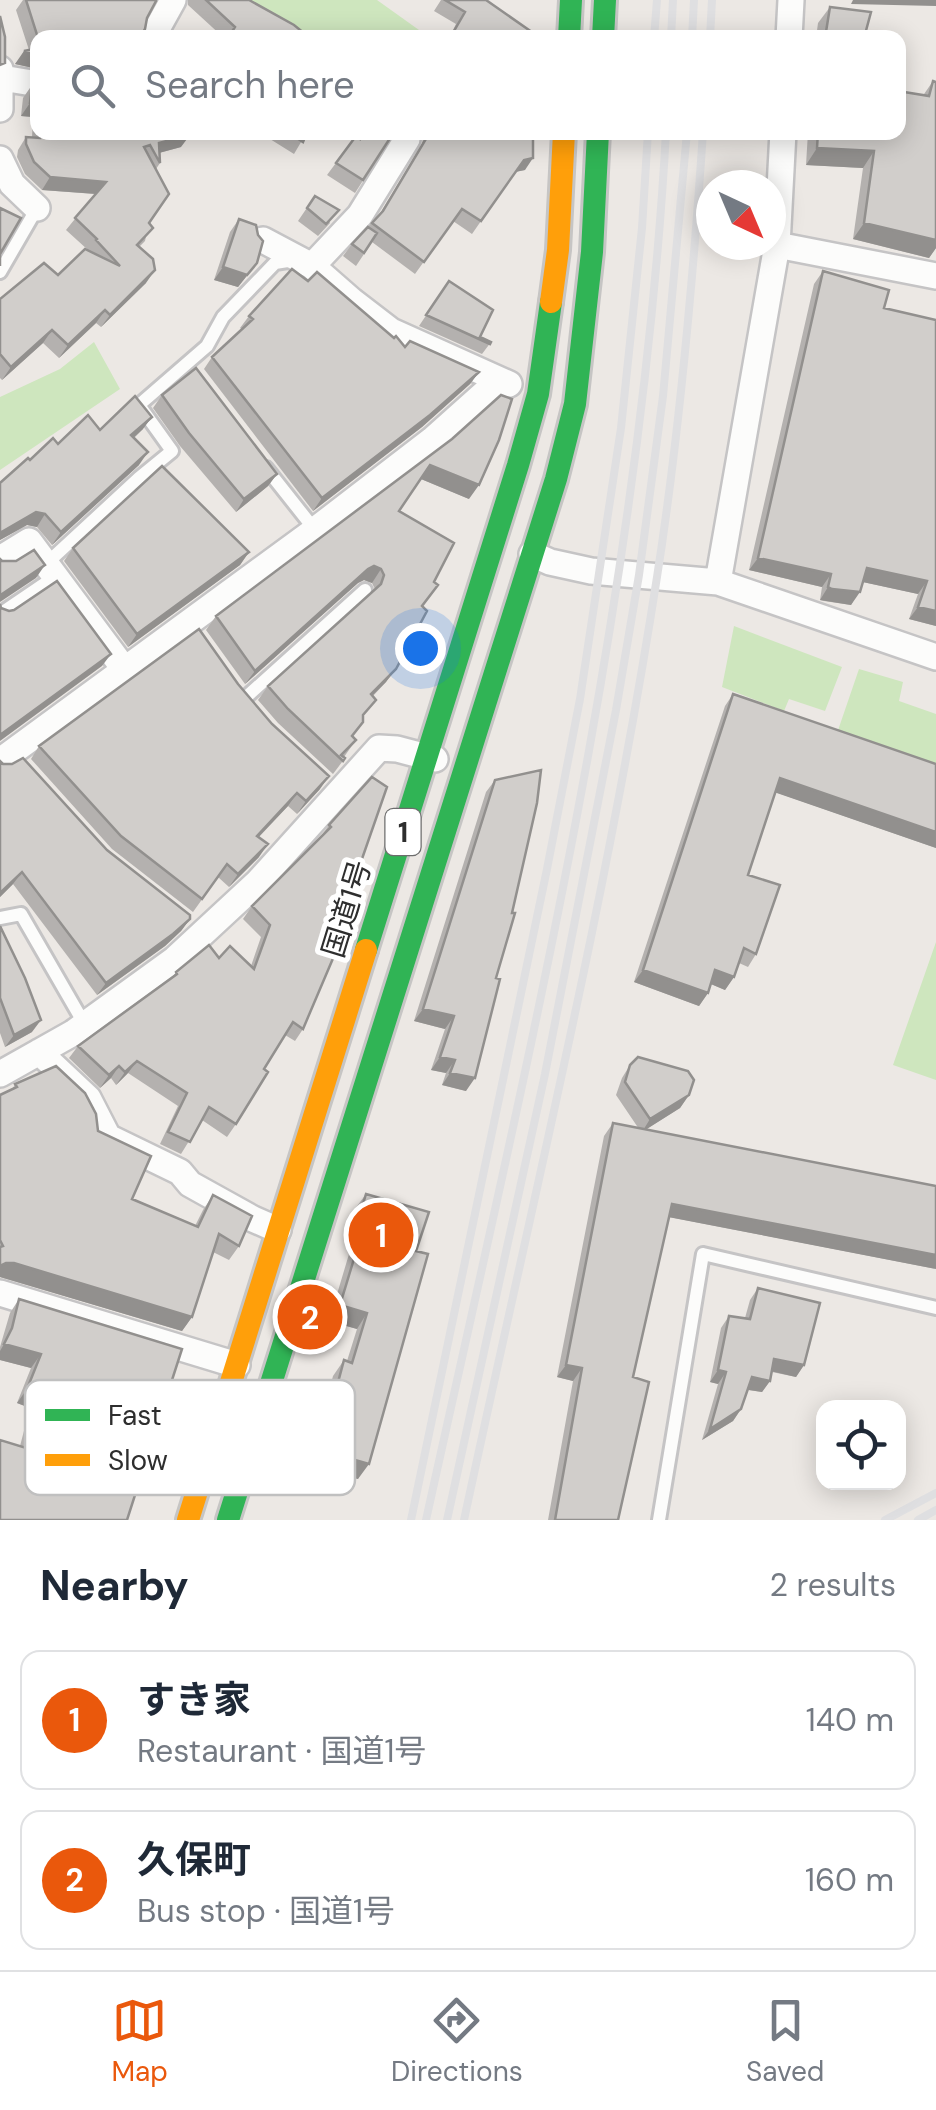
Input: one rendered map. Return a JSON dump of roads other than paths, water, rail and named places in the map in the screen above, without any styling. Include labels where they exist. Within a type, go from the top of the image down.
[{"type":"highway","points":[[569,30],[571,0]]},
{"type":"highway","points":[[603,30],[605,0]]},
{"type":"highway","name":"国道1号","points":[[231,1380],[538,394],[558,250],[564,140]]},
{"type":"highway","name":"1","points":[[272,1380],[576,404],[592,252],[598,140]]},
{"type":"highway","name":"国道1号","points":[[188,1520],[196,1495]]},
{"type":"highway","name":"1","points":[[228,1520],[236,1495]]},
{"type":"street","points":[[156,30],[173,0]]},
{"type":"street","points":[[789,30],[791,0]]},
{"type":"street","points":[[0,109],[1,74],[30,82]]},
{"type":"street","points":[[305,263],[360,215],[407,140]]},
{"type":"street","points":[[781,170],[782,140]]},
{"type":"street","points":[[0,159],[12,184],[36,208]]},
{"type":"street","points":[[263,240],[305,263],[392,330],[498,380],[538,394]]},
{"type":"street","points":[[786,246],[936,276]]},
{"type":"street","points":[[718,582],[773,260]]},
{"type":"street","points":[[12,760],[125,670],[194,630],[432,440],[498,380]]},
{"type":"street","points":[[0,558],[29,541],[125,670]]},
{"type":"street","points":[[532,554],[591,571],[718,582],[936,657]]},
{"type":"street","points":[[0,1074],[84,1025],[175,959],[197,927],[258,882],[332,787],[379,748],[428,757],[464,770]]},
{"type":"street","points":[[39,1052],[88,1098],[108,1137],[180,1172],[190,1184],[278,1230]]},
{"type":"street","points":[[0,1293],[236,1365]]},
{"type":"lane","points":[[0,272],[36,208]]},
{"type":"lane","points":[[0,614],[51,570],[139,478],[172,451],[139,405],[206,346],[224,316],[275,263],[305,263]]},
{"type":"lane","points":[[186,363],[198,379]]},
{"type":"lane","points":[[257,457],[315,530]]},
{"type":"lane","points":[[245,700],[365,590]]},
{"type":"lane","points":[[0,918],[21,914],[84,1025]]},
{"type":"lane","points":[[659,1520],[703,1254],[936,1308]]},
{"type":"railway","points":[[655,30],[657,0]]},
{"type":"railway","points":[[671,30],[673,0]]},
{"type":"railway","points":[[692,30],[694,0]]},
{"type":"railway","points":[[710,30],[712,0]]},
{"type":"railway","points":[[411,1520],[580,699],[621,428],[648,140]]},
{"type":"railway","points":[[426,1520],[539,1003],[605,657],[632,483],[665,140]]},
{"type":"railway","points":[[447,1520],[545,1074],[616,710],[663,396],[686,140]]},
{"type":"railway","points":[[464,1520],[592,932],[637,696],[679,411],[702,140]]},
{"type":"railway","points":[[885,1520],[936,1493]]},
{"type":"railway","points":[[918,1520],[936,1510]]},
{"type":"place","name":"すき家","points":[[381,1235]]},
{"type":"place","name":"久保町","points":[[310,1317]]}]
